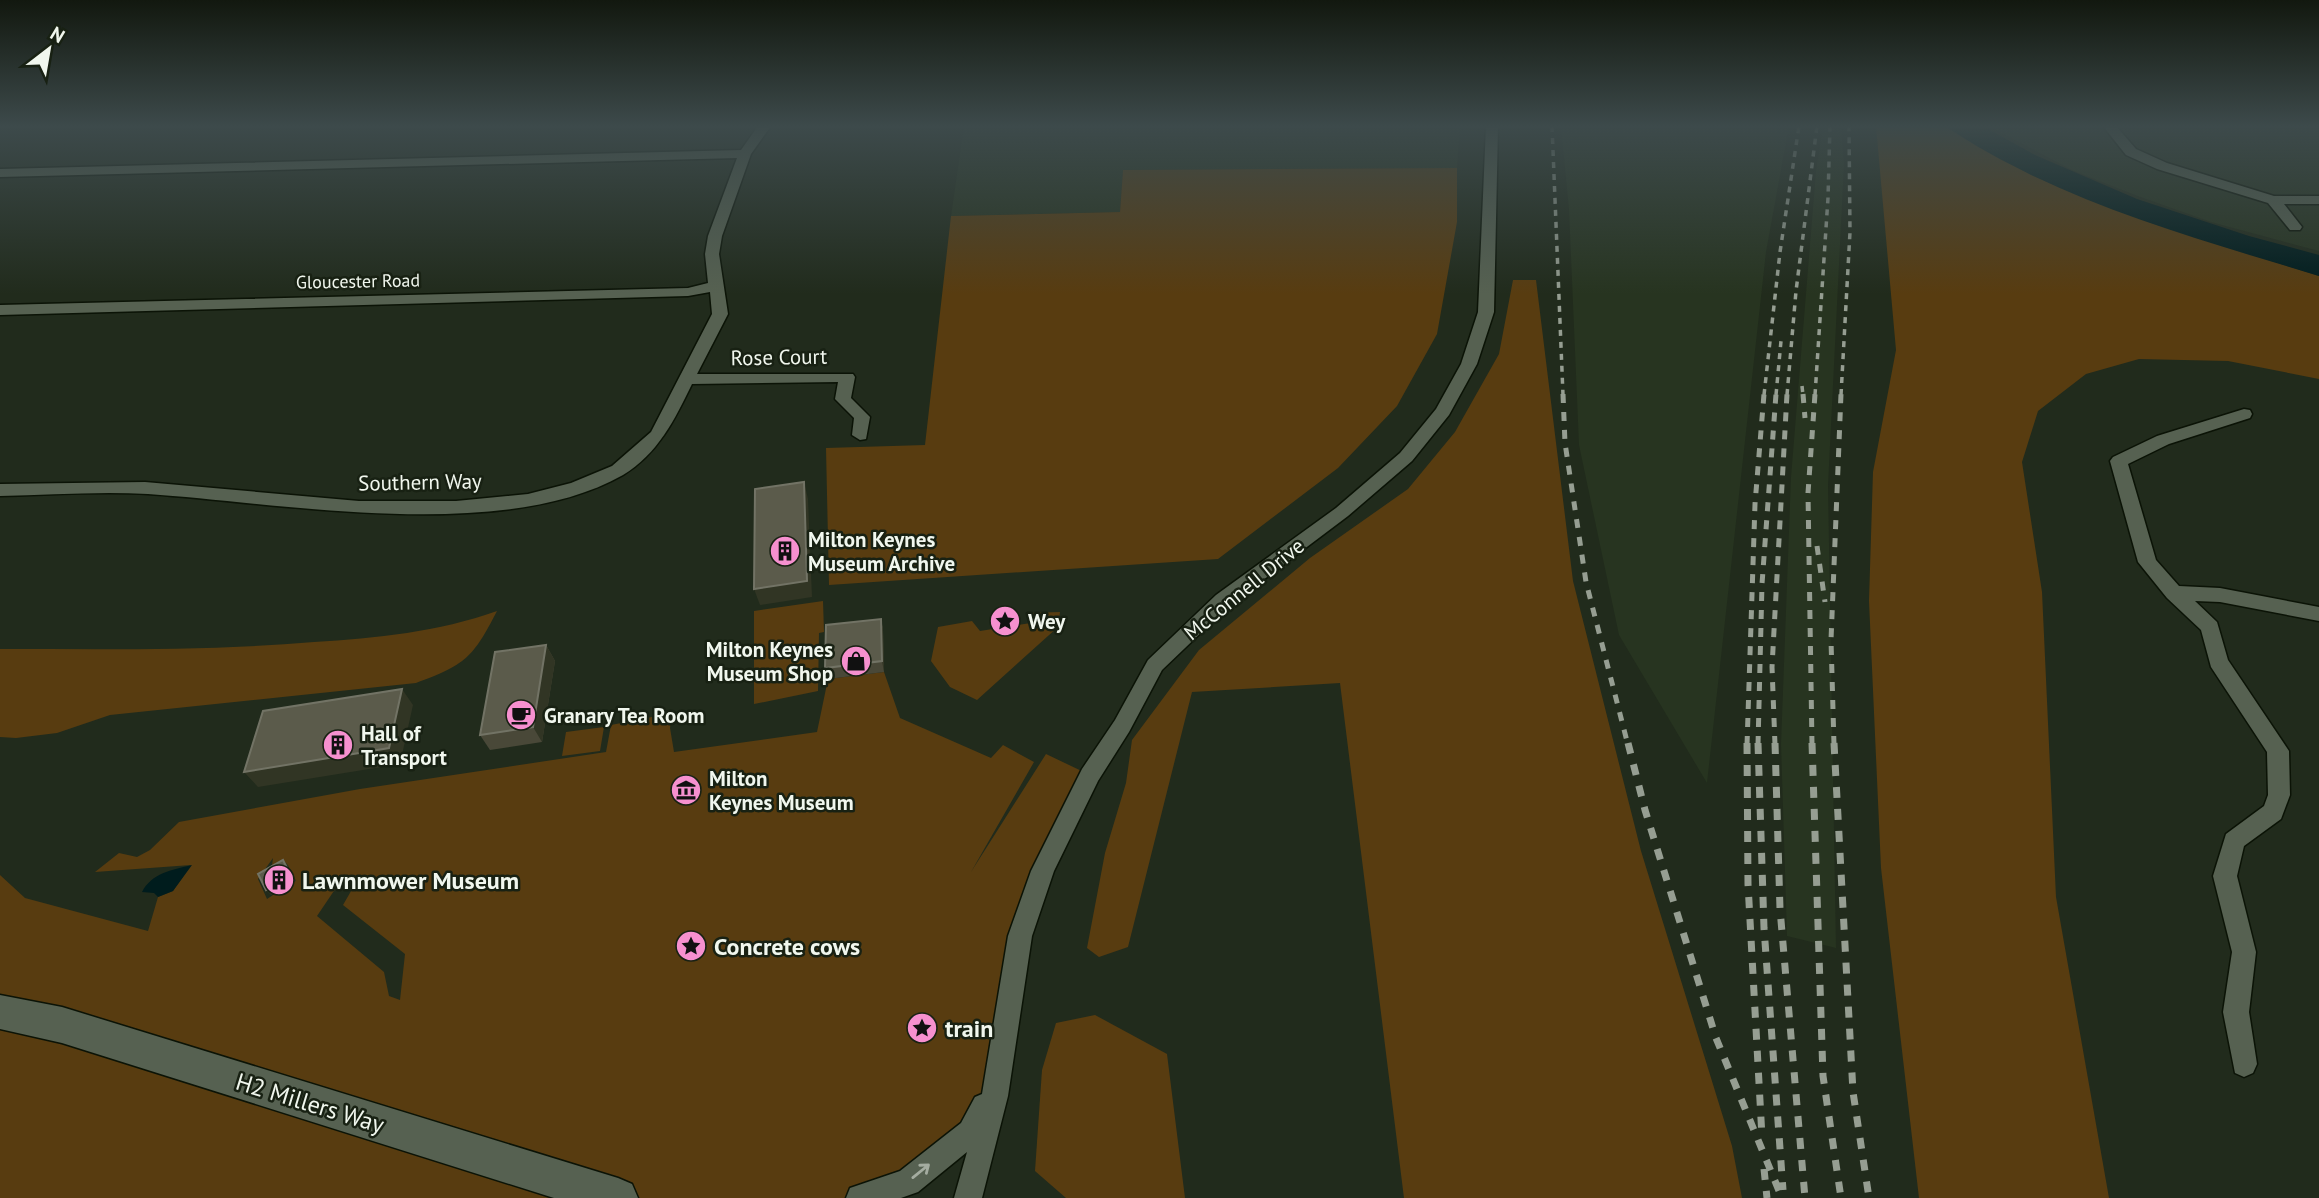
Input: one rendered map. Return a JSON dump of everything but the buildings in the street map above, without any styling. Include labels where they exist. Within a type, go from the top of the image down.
[{"type":"street","name":"Southern Way","points":[[0,490],[145,488],[359,507],[456,508],[528,500],[576,488],[618,470],[658,435],[720,314],[712,254],[715,236],[735,182]]},
{"type":"street","name":"McConnell Drive","points":[[968,1198],[997,1082],[1020,936],[1042,871],[1090,775],[1122,726],[1155,665],[1223,600],[1342,512],[1406,457],[1443,411],[1469,365],[1486,312],[1490,182]]},
{"type":"street","points":[[2214,182],[2273,200],[2319,200]]},
{"type":"street","points":[[2273,200],[2295,227]]},
{"type":"street","name":"Gloucester Road","points":[[0,310],[688,292],[716,286]]},
{"type":"street","name":"Rose Court","points":[[687,379],[847,377],[843,399],[862,417],[860,435]]},
{"type":"street","points":[[2244,414],[2163,440],[2119,461],[2147,562],[2174,593],[2210,627],[2218,662],[2278,751],[2279,795],[2273,812],[2234,841],[2225,876],[2244,952],[2236,1012],[2244,1064]]},
{"type":"street","points":[[2174,593],[2220,595],[2319,614]]},
{"type":"street","name":"H2 Millers Way","points":[[0,1012],[62,1025],[618,1198]]},
{"type":"street","points":[[860,1198],[908,1182],[970,1132],[997,1082]]},
{"type":"shaded area","points":[[956,182],[1122,182],[1120,212],[951,216]]},
{"type":"shaded area","points":[[1122,182],[1457,182],[1457,222],[1437,334],[1397,406],[1338,468],[1218,559],[829,585],[826,448],[925,445],[951,216],[1120,212]]},
{"type":"shaded area","points":[[1566,182],[1779,182],[1766,252],[1707,783],[1619,635],[1579,445]]},
{"type":"shaded area","points":[[1815,182],[1843,182],[1828,486],[1836,948],[1787,936],[1781,744],[1791,477]]},
{"type":"shaded area","points":[[1881,182],[2047,182],[2149,222],[2319,276],[2319,379],[2228,361],[2139,359],[2086,374],[2038,411],[2022,462],[2042,592],[2056,897],[2109,1198],[1919,1198],[1881,868],[1869,601],[1873,472],[1896,350]]},
{"type":"shaded area","points":[[2102,182],[2319,182],[2319,251],[2211,222]]},
{"type":"shaded area","points":[[1513,280],[1536,280],[1573,581],[1641,851],[1732,1146],[1742,1198],[1404,1198],[1340,683],[1192,692],[1128,947],[1099,957],[1087,948],[1105,853],[1126,783],[1132,740],[1199,650],[1310,558],[1408,489],[1455,432],[1499,354]]},
{"type":"shaded area","points":[[823,601],[824,632],[819,633],[818,691],[754,704],[754,611]]},
{"type":"shaded area","points":[[497,611],[481,640],[466,658],[446,671],[416,683],[110,715],[57,733],[16,738],[0,737],[0,649],[275,645],[384,636],[430,629]]},
{"type":"shaded area","points":[[1060,612],[1058,627],[977,700],[950,687],[931,661],[938,627],[972,621],[980,631],[1031,623],[1030,613]]},
{"type":"shaded area","points":[[884,672],[900,718],[991,758],[1003,745],[1034,762],[971,872],[1046,754],[1090,775],[1043,871],[997,1082],[970,1132],[860,1198],[0,1198],[0,875],[25,898],[148,931],[158,897],[173,891],[191,865],[95,872],[119,853],[137,857],[150,850],[179,822],[360,789],[606,752],[611,725],[672,713],[670,728],[674,752],[817,732],[828,679]],"holes":[[[273,858],[272,866],[275,872],[296,880],[267,899],[258,879]],[[344,876],[358,879],[343,905],[405,954],[400,1000],[389,996],[384,972],[317,916]]]},
{"type":"shaded area","points":[[604,727],[600,751],[562,756],[566,732]]},
{"type":"shaded area","points":[[1095,1015],[1167,1054],[1185,1198],[1066,1198],[1035,1171],[1042,1070],[1056,1023]]},
{"type":"water","points":[[2047,182],[2097,182],[2137,199],[2249,236],[2319,255],[2319,276],[2174,231]]},
{"type":"water","points":[[192,865],[173,891],[158,897],[154,893],[142,892],[157,876]]},
{"type":"railway","points":[[1554,182],[1563,395]]},
{"type":"railway","points":[[1764,395],[1791,182]]},
{"type":"railway","points":[[1787,395],[1796,291],[1810,182]]},
{"type":"railway","points":[[1815,395],[1828,182]]},
{"type":"railway","points":[[1841,395],[1850,232],[1850,182]]},
{"type":"railway","points":[[1776,395],[1781,341]]},
{"type":"railway","points":[[1802,386],[1803,395]]},
{"type":"railway","points":[[1563,394],[1565,443],[1586,582],[1628,745]]},
{"type":"railway","points":[[1747,745],[1755,504],[1764,394]]},
{"type":"railway","points":[[1758,744],[1762,584],[1776,394]]},
{"type":"railway","points":[[1775,745],[1772,667],[1787,394]]},
{"type":"railway","points":[[1803,394],[1805,418]]},
{"type":"railway","points":[[1812,745],[1808,493],[1815,394]]},
{"type":"railway","points":[[1834,745],[1831,640],[1841,394]]},
{"type":"railway","points":[[1817,546],[1825,602]]},
{"type":"railway","points":[[1628,743],[1645,810],[1716,1038],[1782,1198]]},
{"type":"railway","points":[[1775,743],[1780,909],[1805,1198]]},
{"type":"railway","points":[[1812,743],[1823,1076],[1841,1198]]},
{"type":"railway","points":[[1834,743],[1853,1092],[1869,1198]]},
{"type":"railway","points":[[1758,744],[1764,928],[1783,1190]]},
{"type":"railway","points":[[1747,745],[1748,884],[1762,1137]]},
{"type":"railway","points":[[1764,1169],[1767,1198]]},
{"type":"place","name":"Milton Keynes Museum Archive","points":[[785,551]]},
{"type":"place","name":"Wey","points":[[1005,621]]},
{"type":"place","name":"Milton Keynes Museum Shop","points":[[856,661]]},
{"type":"place","name":"Granary Tea Room","points":[[521,715]]},
{"type":"place","name":"Hall of Transport","points":[[338,745]]},
{"type":"place","name":"Milton Keynes Museum","points":[[686,790]]},
{"type":"place","name":"Lawnmower Museum","points":[[279,880]]},
{"type":"place","name":"Concrete cows","points":[[691,946]]},
{"type":"place","name":"train","points":[[922,1028]]}]
